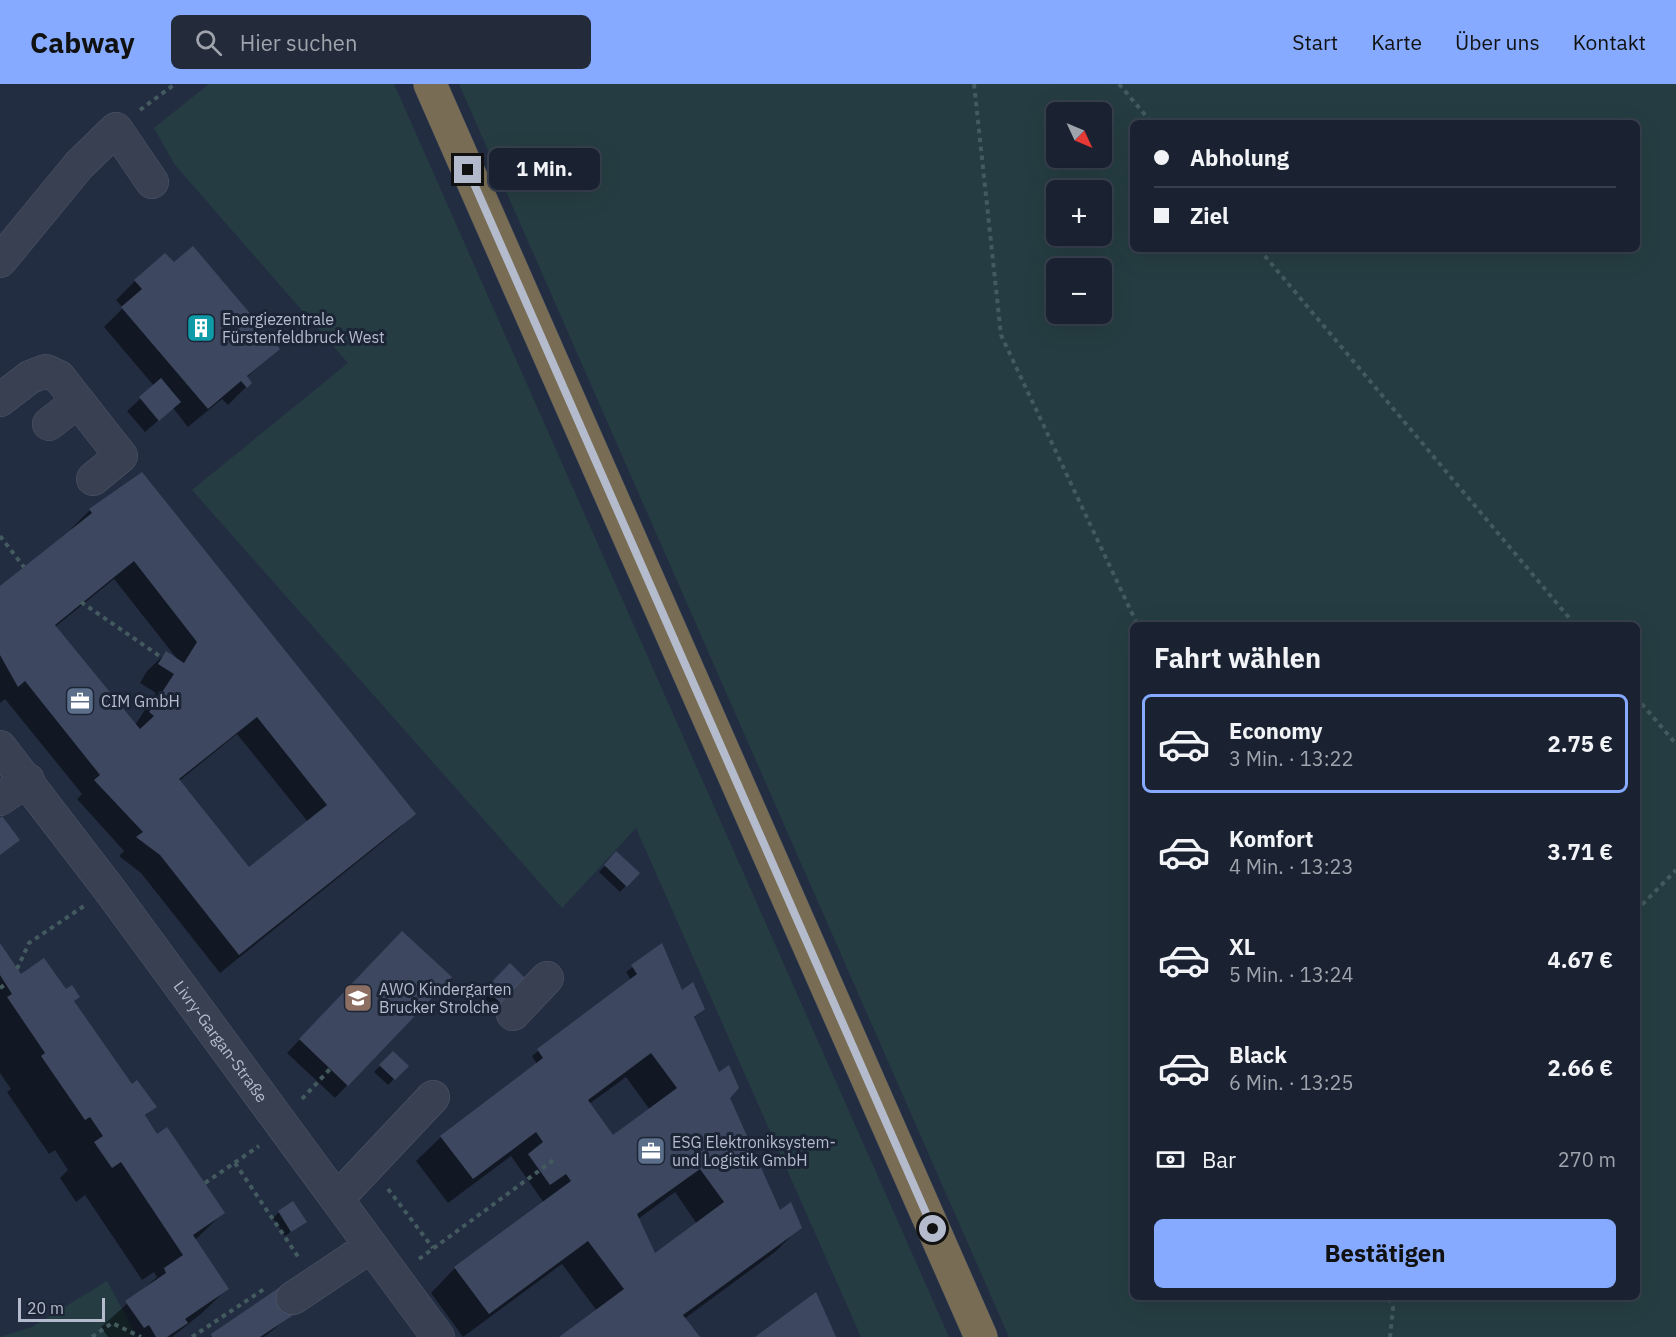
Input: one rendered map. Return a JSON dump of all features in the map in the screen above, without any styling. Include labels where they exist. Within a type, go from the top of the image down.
[{"type":"highway","points":[[430,84],[981,1337]]},
{"type":"street","points":[[0,261],[79,165],[116,129],[152,182]]},
{"type":"street","points":[[0,400],[30,377],[46,370],[59,377],[121,456],[93,479]]},
{"type":"street","points":[[50,424],[78,401]]},
{"type":"street","name":"Livry-Gargan-Straße","points":[[0,747],[28,780],[109,889],[438,1337]]},
{"type":"street","points":[[0,799],[28,780]]},
{"type":"street","points":[[513,1014],[547,978]]},
{"type":"street","points":[[337,1199],[434,1097]]},
{"type":"street","points":[[292,1298],[371,1245]]},
{"type":"path","points":[[116,129],[175,84]]},
{"type":"path","points":[[974,84],[1001,336],[1136,622]]},
{"type":"path","points":[[1119,84],[1149,120]]},
{"type":"path","points":[[1262,252],[1573,622]]},
{"type":"path","points":[[0,536],[24,567]]},
{"type":"path","points":[[81,602],[162,657]]},
{"type":"path","points":[[1640,702],[1676,744]]},
{"type":"path","points":[[1640,907],[1676,870]]},
{"type":"path","points":[[17,969],[29,943],[109,889]]},
{"type":"path","points":[[0,988],[6,984]]},
{"type":"path","points":[[206,1183],[235,1163],[280,1124],[330,1069]]},
{"type":"path","points":[[394,1278],[555,1159]]},
{"type":"path","points":[[235,1163],[302,1263]]},
{"type":"path","points":[[370,1164],[433,1248]]},
{"type":"path","points":[[1390,1300],[1393,1308],[1390,1337]]},
{"type":"path","points":[[92,1337],[112,1323],[141,1337]]},
{"type":"green space","points":[[209,84],[394,84],[949,1337],[861,1337],[636,828],[562,908],[192,490],[348,363],[175,165],[154,128]]},
{"type":"green space","points":[[459,84],[1676,84],[1676,1337],[1009,1337]]},
{"type":"green space","points":[[107,1281],[137,1337],[0,1337],[32,1327]]},
{"type":"building","name":"Energiezentrale Fürstenfeldbruck West","points":[[193,246],[280,349],[247,376],[252,383],[247,388],[241,381],[208,409],[121,307],[142,289],[134,280],[165,253],[174,262]]},
{"type":"building","points":[[161,378],[181,402],[159,421],[139,397]]},
{"type":"building","points":[[142,472],[416,814],[239,955],[160,855],[136,837],[143,832],[94,780],[100,775],[25,681],[18,687],[0,655],[0,586],[92,513],[89,509]],"holes":[[[134,561],[197,642],[184,663],[166,651],[158,664],[174,674],[149,712],[154,716],[140,729],[55,625]],[[257,717],[327,805],[249,867],[179,779]]]},
{"type":"building","points":[[2,816],[20,840],[0,855],[0,818]]},
{"type":"building","points":[[616,851],[640,873],[627,887],[604,865]]},
{"type":"building","points":[[402,931],[452,977],[348,1086],[299,1039]]},
{"type":"building","points":[[0,943],[21,974],[44,958],[66,989],[72,985],[80,997],[74,1001],[132,1084],[137,1080],[157,1107],[145,1115],[157,1134],[167,1127],[225,1213],[193,1235],[229,1289],[185,1319],[188,1323],[167,1337],[156,1337],[149,1325],[144,1328],[125,1301],[166,1273],[164,1268],[183,1255],[121,1162],[112,1168],[94,1142],[103,1136],[90,1117],[85,1120],[41,1056],[45,1053],[7,997],[12,994],[0,975]]},
{"type":"building","name":"ESG Elektroniksystem- und Logistik GmbH","points":[[662,943],[682,990],[693,982],[705,1009],[694,1017],[719,1072],[729,1065],[739,1088],[730,1098],[780,1210],[791,1202],[802,1228],[683,1315],[700,1337],[559,1337],[624,1289],[588,1241],[489,1314],[454,1267],[571,1181],[566,1174],[550,1185],[528,1154],[543,1142],[536,1132],[473,1179],[440,1136],[543,1058],[537,1049],[637,974],[631,965]],"holes":[[[651,1053],[677,1088],[613,1135],[588,1100]],[[700,1169],[724,1202],[655,1253],[637,1214]]]},
{"type":"building","points":[[510,963],[527,980],[504,1006],[485,989]]},
{"type":"building","points":[[393,1051],[409,1066],[395,1080],[379,1065]]},
{"type":"building","points":[[293,1201],[307,1222],[291,1232],[278,1211]]},
{"type":"building","points":[[283,1285],[301,1310],[260,1337],[212,1337],[211,1334]]},
{"type":"building","points":[[816,1292],[836,1337],[755,1337]]},
{"type":"place","name":"Energiezentrale Fürstenfeldbruck West","points":[[201,328]]},
{"type":"place","name":"CIM GmbH","points":[[80,701]]},
{"type":"place","name":"AWO Kindergarten Brucker Strolche","points":[[358,998]]},
{"type":"place","name":"ESG Elektroniksystem- und Logistik GmbH","points":[[651,1151]]},
{"type":"route","points":[[468,170],[933,1229]]}]
